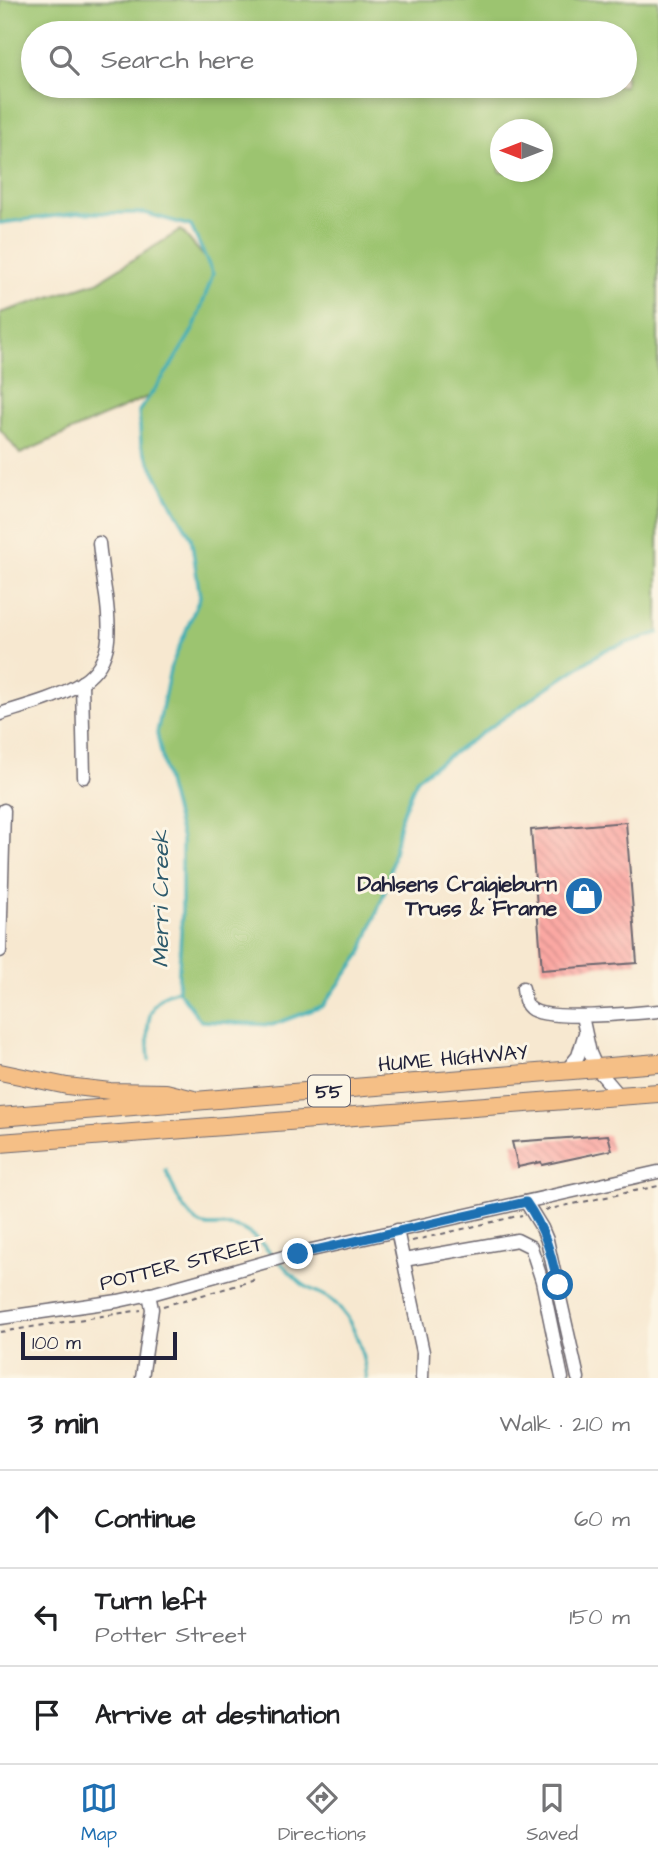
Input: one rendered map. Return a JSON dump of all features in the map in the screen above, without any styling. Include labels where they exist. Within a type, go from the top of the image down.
[{"type":"highway","name":"HUME HIGHWAY","points":[[0,1117],[658,1063]]},
{"type":"highway","name":"55","points":[[0,1143],[658,1093]]},
{"type":"main road","points":[[0,1072],[66,1086],[166,1092],[202,1101]]},
{"type":"street","points":[[0,714],[75,687],[94,672],[100,663],[109,640],[109,621],[99,543]]},
{"type":"street","points":[[82,682],[84,777]]},
{"type":"street","points":[[0,951],[4,810]]},
{"type":"street","name":"HUME HIGHWAY","points":[[523,988],[524,1000],[530,1009],[540,1013],[582,1016],[658,1011]]},
{"type":"street","points":[[582,1016],[590,1053],[597,1069],[620,1096]]},
{"type":"street","points":[[565,1072],[579,1056],[585,1031]]},
{"type":"street","name":"POTTER STREET","points":[[0,1318],[118,1301],[298,1254],[399,1237],[530,1207],[658,1172]]},
{"type":"street","points":[[530,1207],[547,1240],[578,1378]]},
{"type":"street","points":[[399,1237],[423,1352],[422,1378]]},
{"type":"street","points":[[404,1260],[517,1240],[531,1247],[542,1281],[562,1378]]},
{"type":"street","points":[[142,1378],[152,1309],[149,1294]]},
{"type":"path","points":[[399,1237],[530,1207],[658,1186]]},
{"type":"path","points":[[0,1332],[152,1309],[252,1281],[257,1276]]},
{"type":"green space","points":[[0,0],[658,0],[658,633],[605,650],[417,778],[401,817],[388,883],[361,954],[323,1006],[272,1025],[201,1021],[178,990],[182,839],[157,733],[170,669],[200,597],[191,537],[141,445],[139,411],[149,396],[20,454],[0,429],[0,313],[97,282],[181,230],[206,259],[191,226],[145,213],[79,213],[0,223]]},
{"type":"building","name":"Dahlsens Craigieburn Truss & Frame","points":[[626,822],[637,963],[542,970],[531,830]]},
{"type":"building","points":[[608,1135],[612,1150],[542,1165],[541,1162],[518,1167],[512,1142]]},
{"type":"waterway","name":"Merri Creek","points":[[0,223],[79,213],[145,213],[191,226],[213,274],[194,328],[139,411],[141,445],[191,537],[200,597],[170,669],[157,733],[182,839],[178,990],[201,1021],[272,1025],[323,1006],[361,954],[388,883],[401,817],[417,778],[605,650],[658,633]]},
{"type":"waterway","points":[[149,1060],[148,1026],[152,1010],[162,997],[178,990]]},
{"type":"waterway","points":[[166,1170],[182,1205],[197,1222],[206,1226],[230,1226],[246,1231],[274,1257]]},
{"type":"waterway","points":[[280,1262],[304,1285],[334,1302],[347,1318],[357,1337],[366,1378]]},
{"type":"place","name":"Dahlsens Craigieburn Truss & Frame","points":[[584,896]]},
{"type":"route","points":[[298,1254],[526,1202],[547,1240],[558,1285]]}]
